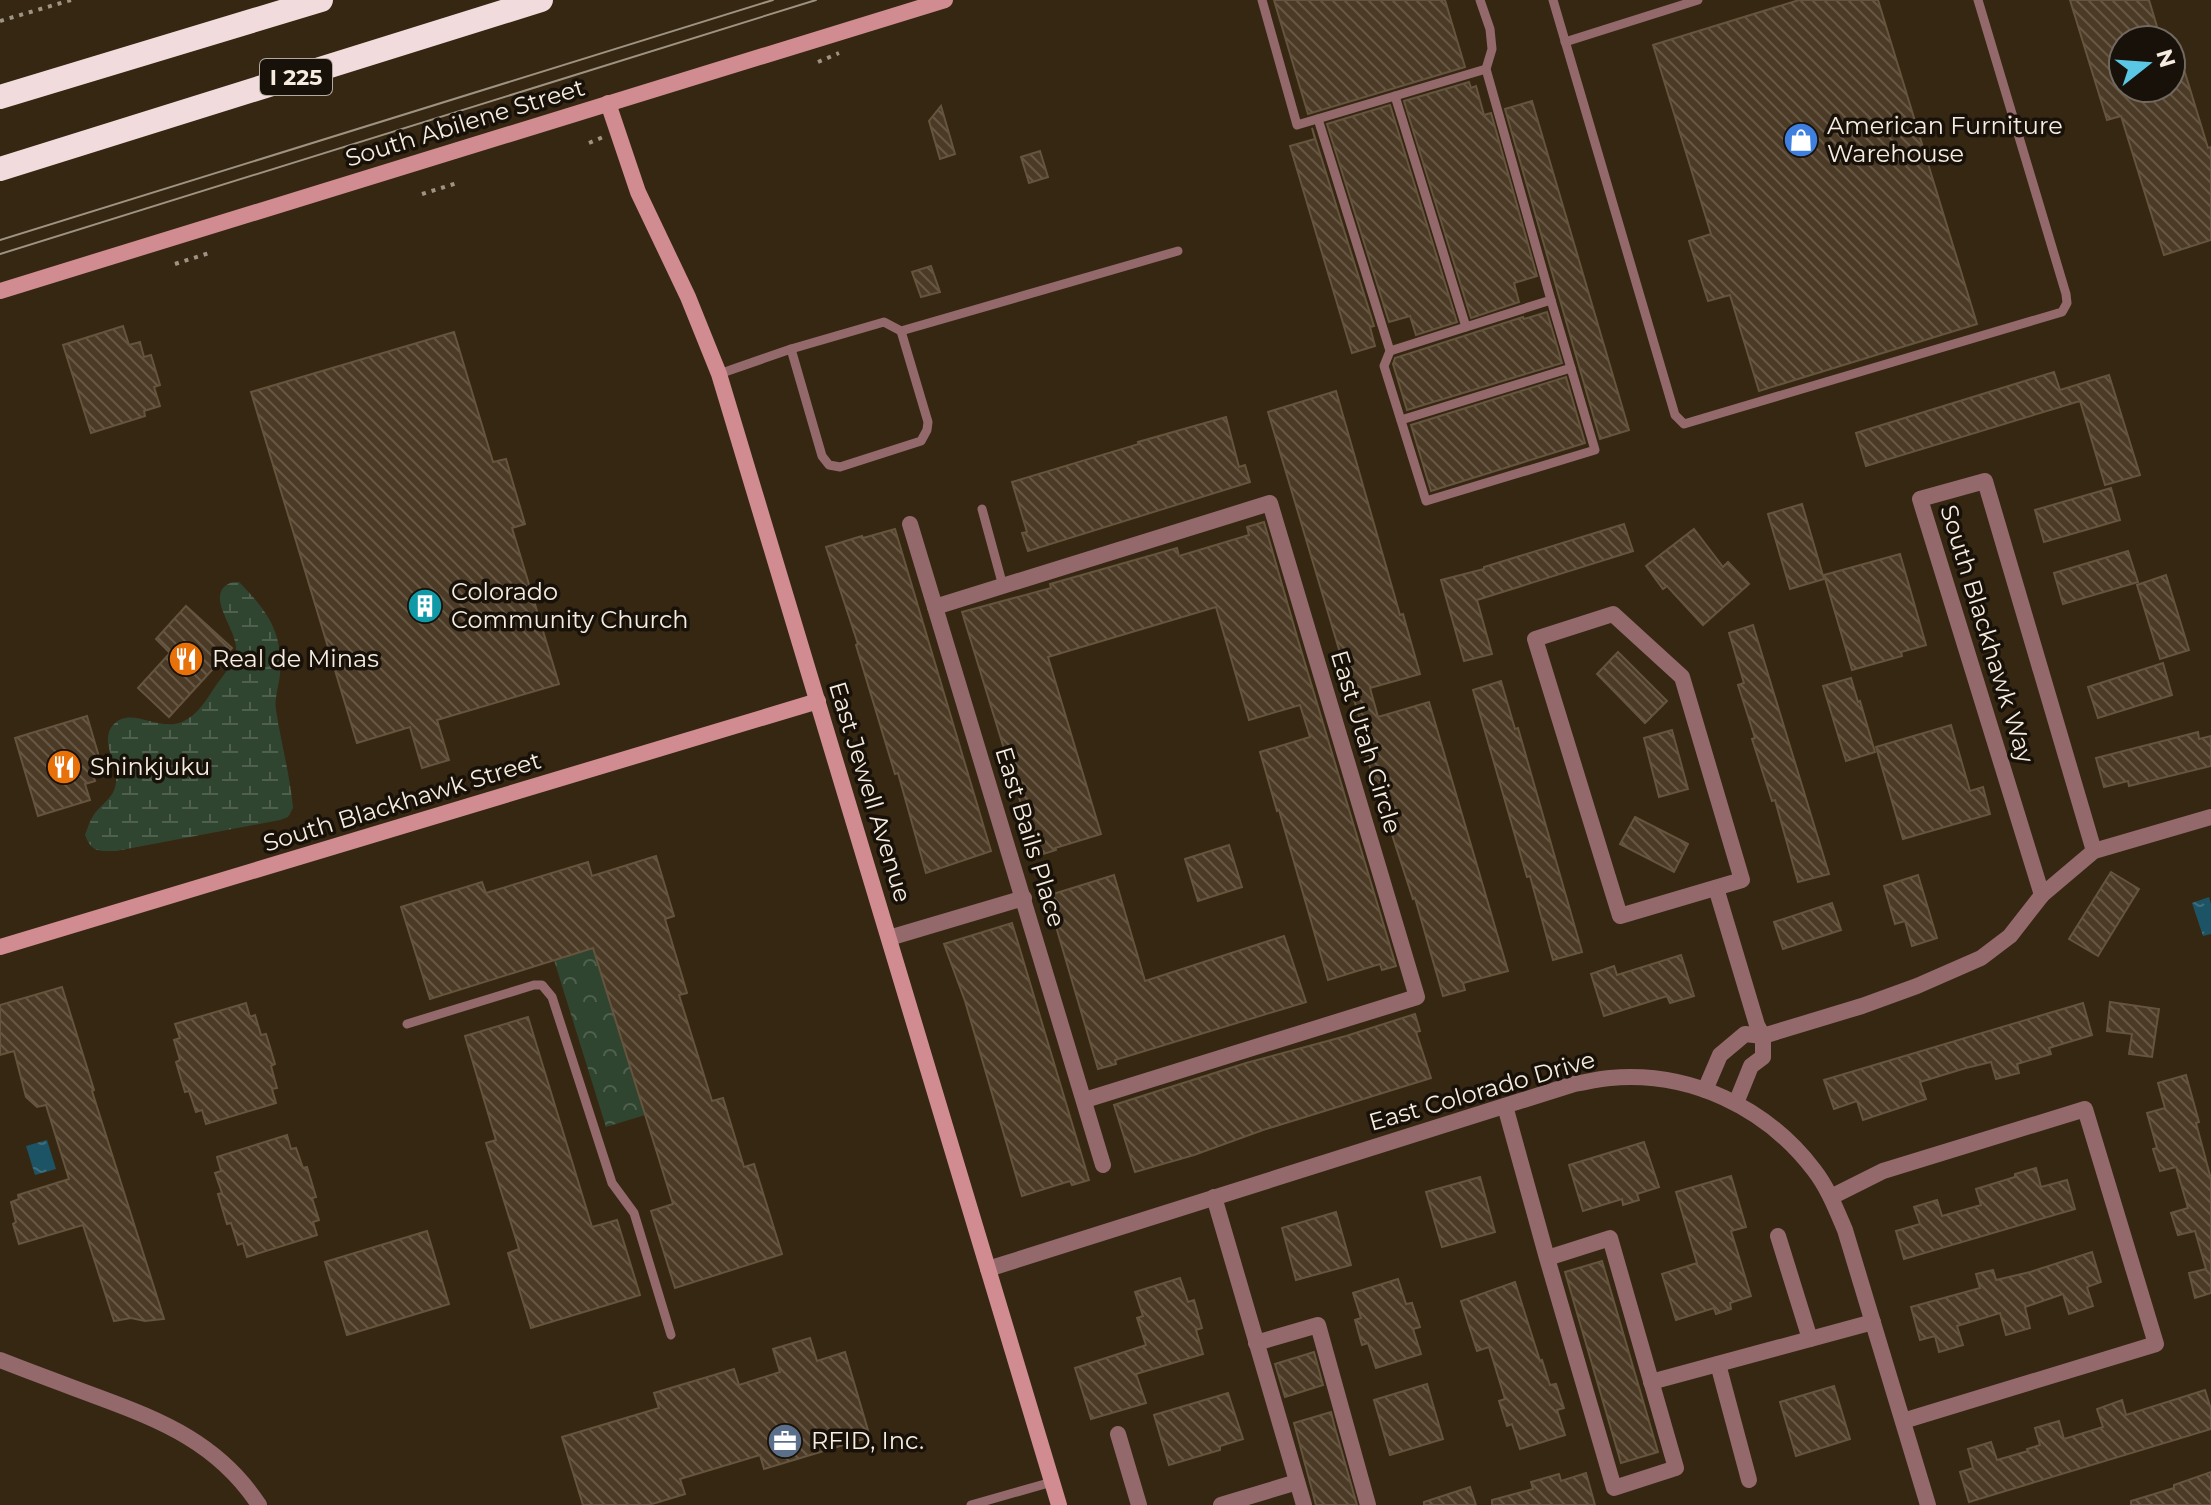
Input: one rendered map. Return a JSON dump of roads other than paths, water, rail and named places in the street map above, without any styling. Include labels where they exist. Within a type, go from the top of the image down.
[{"type":"highway","points":[[0,97],[321,0]]},
{"type":"highway","name":"I 225","points":[[0,171],[541,0]]},
{"type":"street","name":"South Abilene Street","points":[[0,291],[945,0]]},
{"type":"street","name":"East Jewell Avenue","points":[[608,103],[638,192],[694,309],[719,374],[1059,1505]]},
{"type":"street","name":"South Blackhawk Way","points":[[2042,895],[1920,499],[1985,481],[2094,851]]},
{"type":"street","name":"East Utah Circle","points":[[935,607],[1270,503],[1417,997],[1085,1100]]},
{"type":"street","name":"East Bails Place","points":[[910,524],[1103,1165]]},
{"type":"street","points":[[1613,614],[1682,677],[1742,880],[1716,888],[1620,916],[1535,639],[1613,614]]},
{"type":"street","name":"South Blackhawk Street","points":[[0,947],[818,701]]},
{"type":"street","points":[[1705,1090],[1720,1055],[1745,1034],[1763,1036],[1889,996],[1981,958],[2010,936],[2042,895],[2094,851],[2211,817]]},
{"type":"street","points":[[1716,888],[1763,1036],[1763,1057],[1751,1066],[1736,1103]]},
{"type":"street","points":[[889,938],[1024,898]]},
{"type":"street","name":"East Colorado Drive","points":[[988,1269],[1574,1084],[1609,1078],[1668,1080],[1705,1090],[1736,1103],[1766,1121],[1793,1145],[1831,1197],[1845,1230],[1928,1505]]},
{"type":"street","points":[[1505,1106],[1547,1258],[1614,1488],[1676,1468],[1610,1238],[1547,1258]]},
{"type":"street","points":[[1831,1197],[1883,1171],[2085,1109],[2156,1344],[1903,1421]]},
{"type":"street","points":[[1214,1197],[1304,1505]]},
{"type":"street","points":[[1778,1236],[1810,1339]]},
{"type":"street","points":[[1651,1382],[1873,1322]]},
{"type":"street","points":[[1256,1343],[1318,1325],[1368,1505]]},
{"type":"street","points":[[0,1360],[178,1430],[225,1463],[259,1505]]},
{"type":"street","points":[[1718,1364],[1749,1480]]},
{"type":"street","points":[[1118,1434],[1139,1505]]},
{"type":"street","points":[[1229,1504],[1297,1482]]},
{"type":"lane","points":[[1262,0],[1297,125],[1486,69]]},
{"type":"lane","points":[[1318,119],[1390,351],[1384,366],[1426,501],[1595,450],[1486,69],[1492,49],[1490,29],[1480,0]]},
{"type":"lane","points":[[1553,0],[1675,415],[1684,424],[2062,312],[2067,303],[2066,294],[1978,0]]},
{"type":"lane","points":[[1565,42],[1698,0]]},
{"type":"lane","points":[[1395,96],[1466,327]]},
{"type":"lane","points":[[719,374],[884,322],[901,331],[1178,251]]},
{"type":"lane","points":[[1390,351],[1551,300]]},
{"type":"lane","points":[[791,349],[822,456],[829,465],[840,467],[921,441],[927,430],[928,422],[901,331]]},
{"type":"lane","points":[[1401,420],[1571,368]]},
{"type":"lane","points":[[982,509],[1003,586]]},
{"type":"lane","points":[[407,1024],[542,985],[552,997],[612,1183],[634,1213],[671,1335]]},
{"type":"lane","points":[[971,1505],[1052,1482]]},
{"type":"water","points":[[2209,897],[2211,934],[2203,936],[2192,903]]},
{"type":"water","points":[[47,1140],[56,1169],[35,1175],[26,1146]]},
{"type":"tram line","points":[[0,240],[773,0]]},
{"type":"tram line","points":[[0,254],[816,0]]},
{"type":"place","name":"American Furniture Warehouse","points":[[1801,140]]},
{"type":"place","name":"Colorado Community Church","points":[[425,606]]},
{"type":"place","name":"Real de Minas","points":[[186,659]]},
{"type":"place","name":"Shinkjuku","points":[[64,767]]},
{"type":"place","name":"RFID, Inc.","points":[[785,1441]]}]
